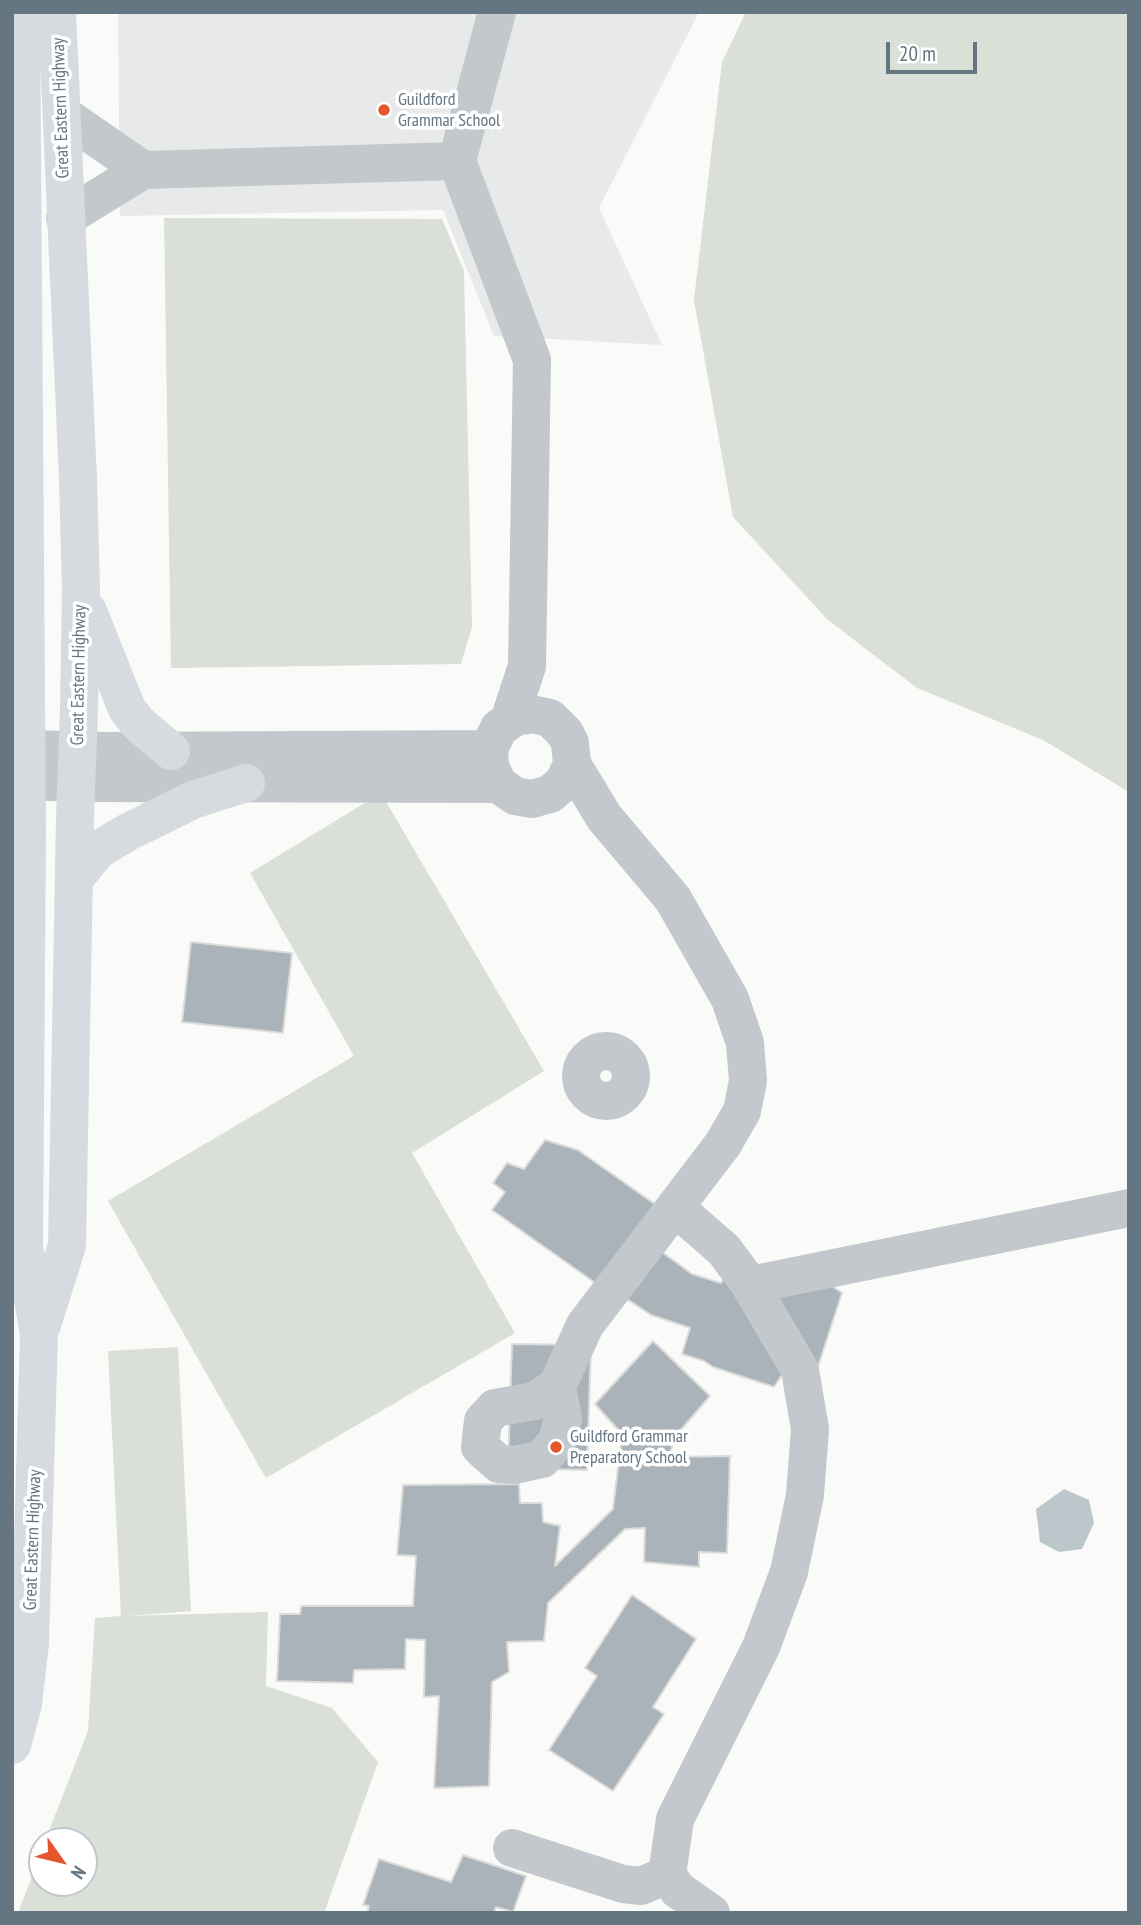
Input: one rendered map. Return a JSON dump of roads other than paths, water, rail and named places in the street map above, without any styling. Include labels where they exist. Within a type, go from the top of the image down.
[{"type":"highway","name":"Great Eastern Highway","points":[[12,1745],[23,1704],[30,1643],[39,1334],[24,1247],[26,765],[21,12]]},
{"type":"highway","name":"Great Eastern Highway","points":[[39,1334],[66,1245],[78,767],[78,465],[57,12]]},
{"type":"highway","points":[[80,589],[127,709],[139,724],[171,751]]},
{"type":"highway","points":[[75,878],[98,850],[128,832],[193,800],[246,783]]},
{"type":"lane","points":[[496,12],[457,161],[531,360],[527,666],[507,763]]},
{"type":"lane","points":[[62,114],[144,170]]},
{"type":"lane","points":[[65,218],[144,170],[457,161]]},
{"type":"lane","points":[[527,666],[550,718],[565,733],[570,743],[572,764],[604,817],[673,899],[730,999],[745,1043],[748,1081],[741,1111],[723,1144],[585,1325],[557,1385]]},
{"type":"lane","points":[[507,763],[515,717],[533,714],[550,718]]},
{"type":"lane","points":[[78,767],[171,751],[507,763],[604,817]]},
{"type":"lane","points":[[26,765],[78,767],[246,783],[507,763],[550,794],[564,782],[572,764]]},
{"type":"lane","points":[[676,1208],[724,1250],[750,1284],[800,1370],[810,1429],[805,1495],[789,1572],[761,1647],[675,1819],[667,1875],[678,1890],[711,1913]]},
{"type":"lane","points":[[750,1284],[1129,1208]]},
{"type":"lane","points":[[512,1848],[623,1884],[641,1886],[667,1875]]},
{"type":"place","name":"Guildford Grammar School","points":[[384,110]]},
{"type":"place","name":"Guildford Grammar Preparatory School","points":[[556,1447]]}]
